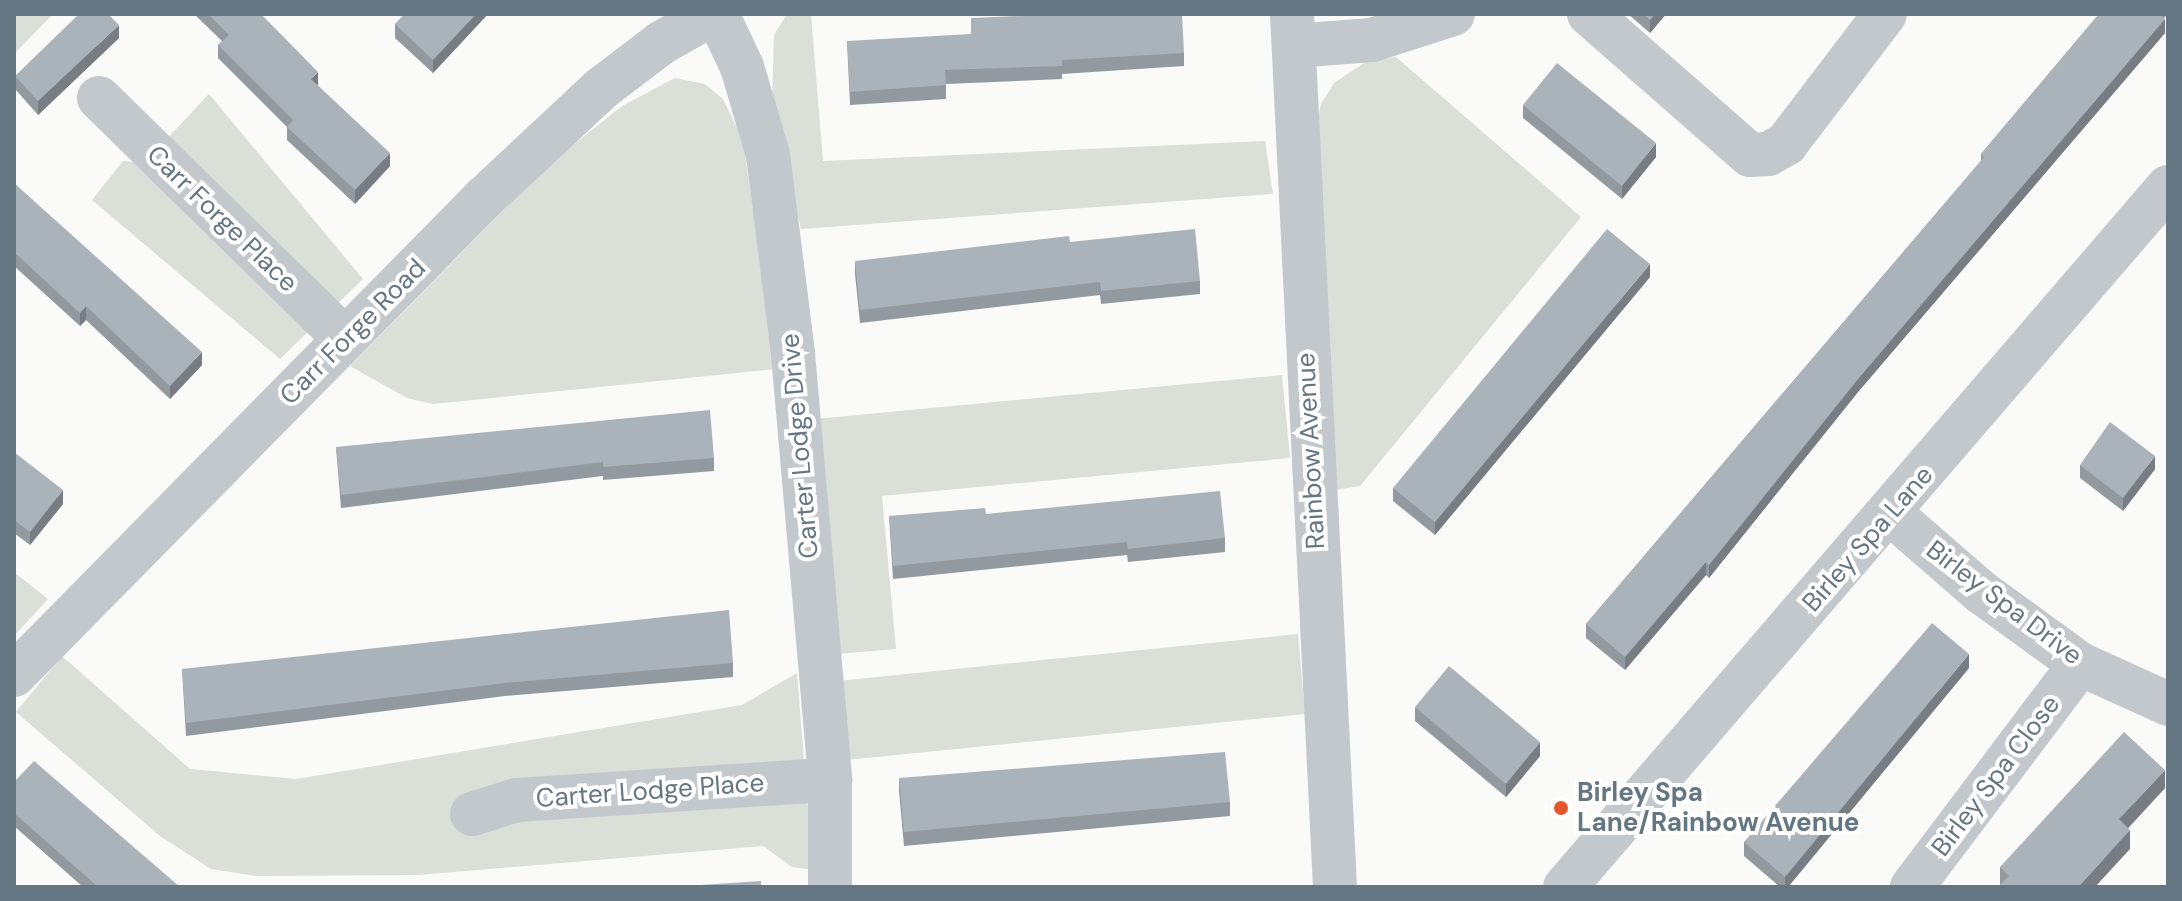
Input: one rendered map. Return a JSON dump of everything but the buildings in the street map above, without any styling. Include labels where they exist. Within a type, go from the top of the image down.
[{"type":"street","name":"Carr Forge Road","points":[[14,675],[484,198],[602,88],[661,43],[714,14]]},
{"type":"street","name":"Carter Lodge Drive","points":[[714,14],[742,67],[768,155],[793,354],[830,780],[830,887]]},
{"type":"street","points":[[1293,30],[1372,40],[1453,14]]},
{"type":"street","points":[[1589,14],[1750,155],[1768,154],[1786,144],[1885,14]]},
{"type":"street","name":"Rainbow Avenue","points":[[1293,30],[1311,471],[1335,887]]},
{"type":"street","name":"Carr Forge Place","points":[[99,98],[345,339]]},
{"type":"street","name":"Birley Spa Lane","points":[[1565,887],[2168,187]]},
{"type":"street","name":"Birley Spa Drive","points":[[1890,513],[1981,592],[2080,664],[2168,704]]},
{"type":"street","name":"Birley Spa Close","points":[[1912,887],[2080,664]]},
{"type":"street","name":"Carter Lodge Place","points":[[472,814],[517,800],[830,780]]},
{"type":"shaded area","points":[[14,14],[53,14],[14,54]]},
{"type":"shaded area","points":[[787,14],[811,14],[823,161],[1265,141],[1273,194],[801,229],[772,106],[774,35]]},
{"type":"shaded area","points":[[1396,57],[1581,217],[1360,486],[1329,491],[1315,133],[1321,104],[1334,83],[1364,63]]},
{"type":"shaded area","points":[[675,78],[705,84],[723,99],[743,140],[776,369],[433,404],[407,398],[350,366],[548,165],[622,106]]},
{"type":"shaded area","points":[[209,94],[363,279],[280,359],[92,200],[123,161],[144,163]]},
{"type":"shaded area","points":[[1282,375],[1290,458],[882,496],[896,649],[837,654],[815,419]]},
{"type":"shaded area","points":[[14,572],[48,599],[14,636]]},
{"type":"shaded area","points":[[1298,634],[1305,714],[846,760],[838,681]]},
{"type":"shaded area","points":[[62,656],[190,769],[296,779],[742,705],[797,673],[813,870],[792,867],[763,846],[418,875],[256,876],[211,869],[160,836],[16,712]]},
{"type":"place","name":"Birley Spa Lane/Rainbow Avenue","points":[[1561,808]]}]
